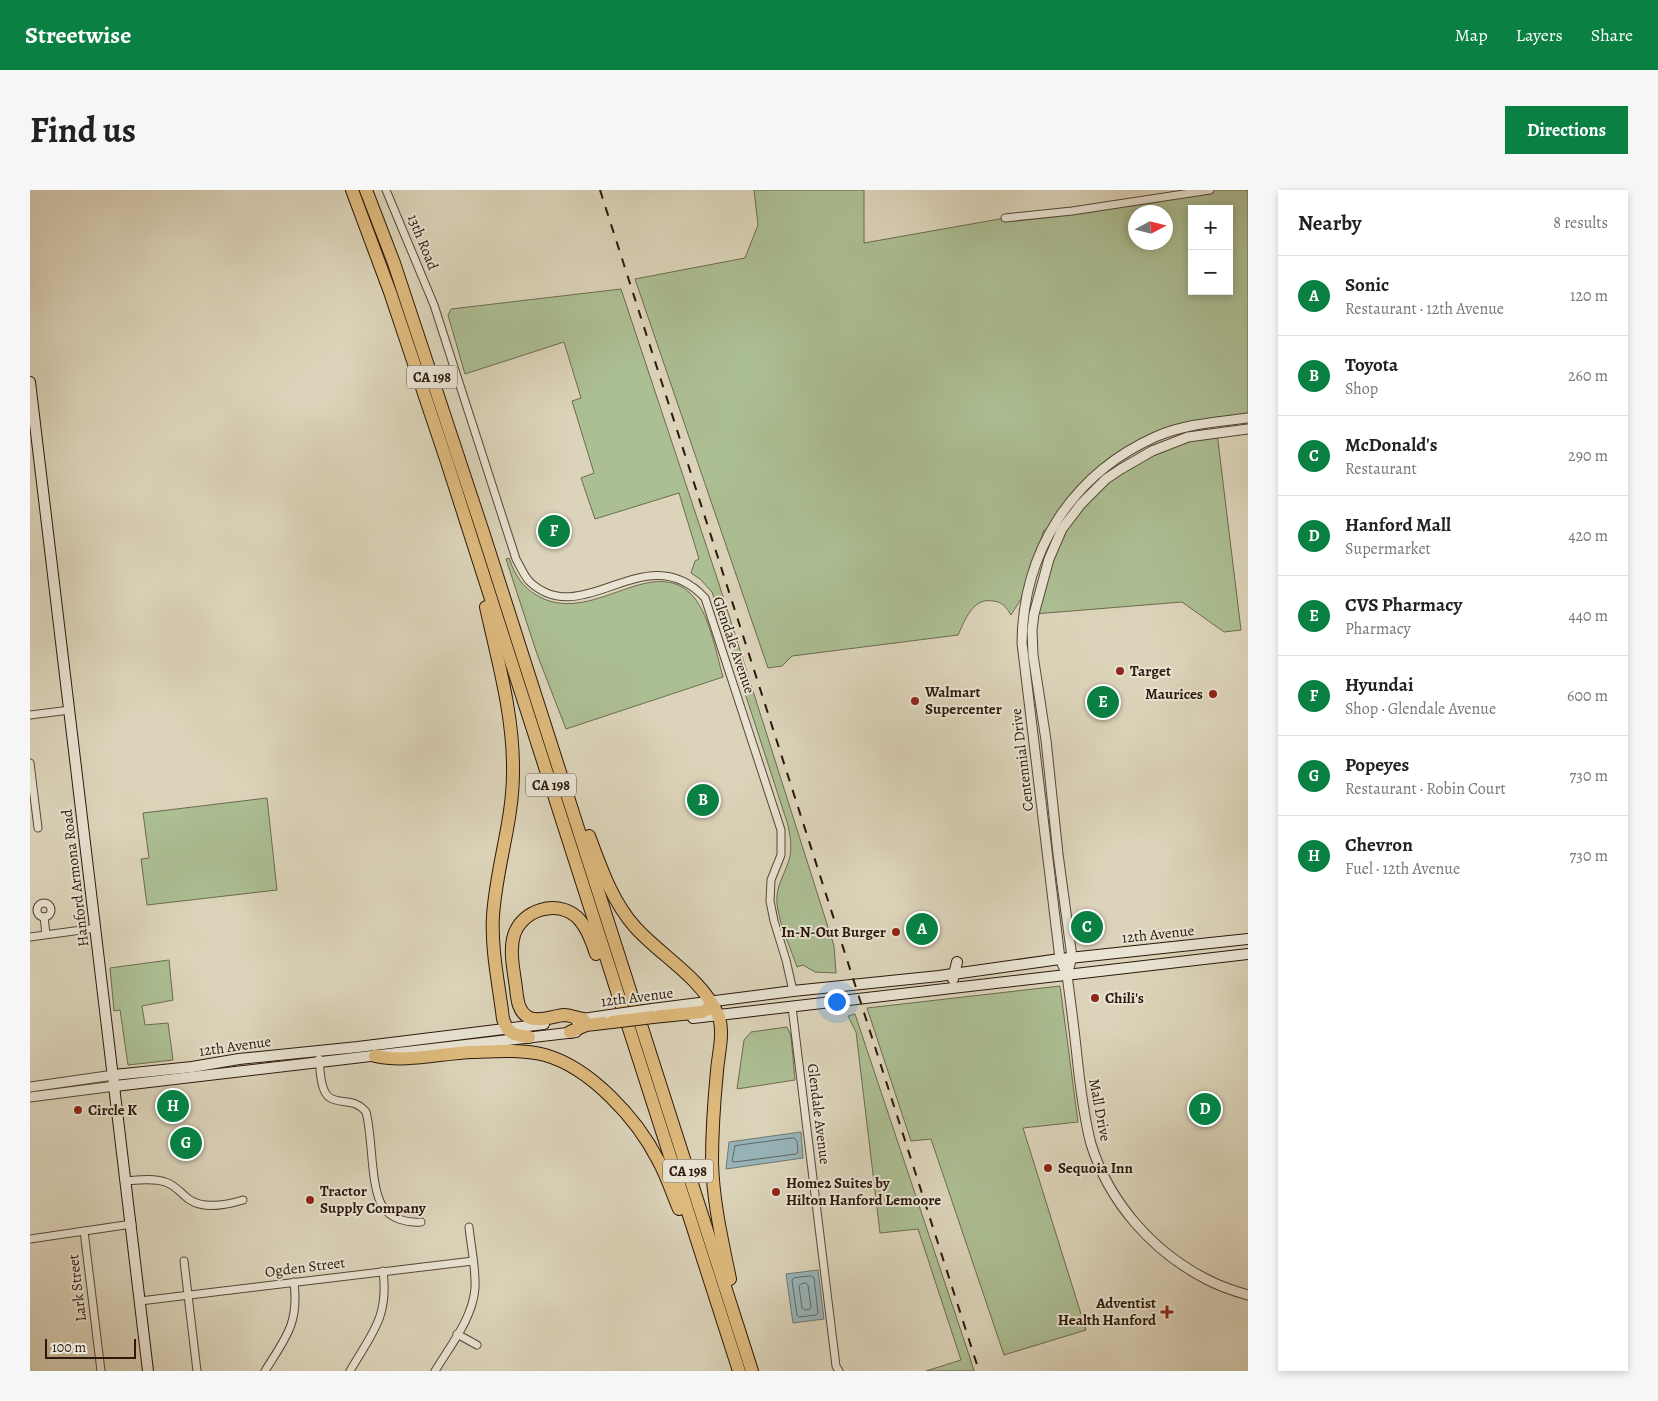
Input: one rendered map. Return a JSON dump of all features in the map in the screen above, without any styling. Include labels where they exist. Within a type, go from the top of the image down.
[{"type":"highway","name":"CA 198","points":[[352,190],[390,292],[471,536],[739,1371]]},
{"type":"highway","name":"CA 198","points":[[366,190],[400,282],[752,1371]]},
{"type":"highway","points":[[471,536],[502,679],[511,732],[513,773],[511,808],[495,903],[493,930],[503,1017],[506,1028],[510,1032],[529,1037]]},
{"type":"highway","points":[[533,689],[593,847],[614,896],[635,927],[703,991],[718,1016],[720,1029],[714,1107],[713,1193],[743,1342]]},
{"type":"highway","points":[[583,1019],[565,1015],[530,1018],[522,1011],[519,1005],[512,942],[520,923],[535,912],[546,908],[563,910],[574,915],[583,924],[610,993],[630,1034]]},
{"type":"highway","points":[[570,1032],[586,1025],[611,1021],[702,1012],[708,1009],[711,1003]]},
{"type":"highway","points":[[375,1056],[391,1059],[472,1052],[532,1052],[566,1063],[587,1076],[635,1124],[658,1160],[723,1322]]},
{"type":"main road","name":"Hanford Armona Road","points":[[30,382],[127,1181],[148,1371]]},
{"type":"main road","name":"12th Avenue","points":[[711,1003],[793,991],[954,974],[1060,959],[1248,939]]},
{"type":"main road","name":"12th Avenue","points":[[653,1016],[718,1016],[1248,954]]},
{"type":"main road","points":[[885,996],[899,989],[947,983],[951,981],[957,962]]},
{"type":"main road","points":[[792,1007],[800,1000],[828,997],[834,994],[838,987]]},
{"type":"main road","name":"12th Avenue","points":[[114,1076],[192,1067],[239,1059],[583,1019],[611,1021]]},
{"type":"main road","name":"12th Avenue","points":[[115,1086],[570,1032]]},
{"type":"street","name":"13th Road","points":[[386,190],[434,305]]},
{"type":"street","points":[[1006,218],[1072,211],[1210,190]]},
{"type":"street","name":"Glendale Avenue","points":[[434,305],[516,559],[530,581],[549,593],[572,597],[582,596],[640,577],[659,574],[670,575],[691,585],[705,598],[781,830],[781,855],[771,880],[770,900],[793,991]]},
{"type":"street","name":"Centennial Drive","points":[[1060,959],[1022,643],[1022,627],[1027,592],[1043,544],[1074,497],[1094,477],[1122,455],[1156,437],[1197,424],[1248,418]]},
{"type":"street","points":[[1128,464],[1140,449],[1176,434],[1180,429]]},
{"type":"street","name":"Centennial Drive","points":[[1072,958],[1058,854],[1046,740],[1033,655],[1032,630],[1034,614],[1049,558],[1062,530],[1081,504],[1106,479],[1128,464],[1167,444],[1188,437],[1248,429]]},
{"type":"street","points":[[30,715],[70,710]]},
{"type":"street","points":[[30,763],[38,828]]},
{"type":"street","points":[[44,917],[46,934]]},
{"type":"street","points":[[30,936],[96,928]]},
{"type":"street","name":"Mall Drive","points":[[1067,975],[1072,958]]},
{"type":"street","name":"Mall Drive","points":[[1060,959],[1067,975],[1085,1118],[1095,1156],[1112,1192],[1126,1213],[1145,1235],[1164,1252],[1206,1280],[1248,1295]]},
{"type":"street","name":"Glendale Avenue","points":[[792,1007],[836,1366],[839,1371]]},
{"type":"street","points":[[318,1051],[323,1089],[326,1094],[331,1099],[339,1102],[354,1102],[362,1106],[366,1112],[377,1190],[383,1208],[402,1220],[420,1222]]},
{"type":"street","name":"12th Avenue","points":[[30,1087],[114,1076]]},
{"type":"street","name":"12th Avenue","points":[[30,1097],[115,1086]]},
{"type":"street","points":[[127,1181],[148,1179],[166,1182],[173,1185],[189,1200],[202,1204],[232,1203],[242,1200]]},
{"type":"street","points":[[30,1239],[132,1224]]},
{"type":"street","points":[[435,1371],[468,1316],[473,1301],[475,1290],[469,1227]]},
{"type":"street","name":"Lark Street","points":[[84,1231],[101,1371]]},
{"type":"street","points":[[184,1261],[197,1371]]},
{"type":"street","name":"Ogden Street","points":[[140,1301],[473,1261]]},
{"type":"street","points":[[350,1371],[380,1321],[385,1298],[383,1271]]},
{"type":"street","points":[[265,1371],[292,1323],[296,1300],[294,1282]]},
{"type":"street","points":[[457,1334],[477,1345]]},
{"type":"green space","points":[[754,190],[864,190],[864,243],[1005,218],[1210,190],[1248,190],[1248,418],[1177,430],[1105,467],[1050,532],[1044,530],[1021,599],[1011,615],[1002,604],[986,601],[975,606],[958,635],[792,656],[782,666],[768,668],[635,279],[745,258],[758,225]]},
{"type":"green space","points":[[621,289],[719,584],[834,946],[836,973],[815,972],[803,965],[797,967],[784,932],[778,913],[777,896],[790,856],[791,844],[788,825],[712,592],[700,579],[691,573],[695,561],[699,559],[679,493],[595,519],[581,478],[594,473],[572,401],[581,398],[564,342],[465,374],[448,315],[451,309]]},
{"type":"green space","points":[[1217,433],[1241,630],[1224,632],[1182,602],[1034,614],[1062,529],[1092,493],[1152,451]]},
{"type":"green space","points":[[509,558],[523,585],[538,596],[558,603],[578,603],[638,585],[656,582],[674,583],[690,593],[702,610],[711,633],[723,677],[566,729],[537,654],[506,559]]},
{"type":"green space","points":[[267,798],[277,890],[147,905],[141,859],[149,858],[143,813]]},
{"type":"green space","points":[[169,960],[173,1000],[142,1006],[145,1025],[168,1023],[173,1060],[128,1065],[120,1010],[114,1011],[110,968]]},
{"type":"green space","points":[[1060,986],[1078,1122],[1023,1128],[1086,1330],[1004,1355],[931,1139],[911,1141],[867,1008]]},
{"type":"green space","points":[[855,1014],[974,1371],[926,1371],[961,1360],[918,1229],[880,1233],[856,1032],[848,1016]]},
{"type":"green space","points":[[787,1027],[791,1036],[795,1080],[737,1089],[744,1040],[751,1032]]},
{"type":"water","points":[[801,1132],[803,1158],[726,1169],[729,1142]]},
{"type":"water","points":[[818,1270],[824,1319],[793,1323],[786,1274]]},
{"type":"railway","points":[[600,190],[979,1371]]},
{"type":"place","name":"Hyundai","points":[[554,531]]},
{"type":"place","name":"Target","points":[[1120,671]]},
{"type":"place","name":"Maurices","points":[[1213,694]]},
{"type":"place","name":"Walmart Supercenter","points":[[915,701]]},
{"type":"place","name":"CVS Pharmacy","points":[[1103,702]]},
{"type":"place","name":"Toyota","points":[[703,800]]},
{"type":"place","name":"McDonald's","points":[[1087,927]]},
{"type":"place","name":"Sonic","points":[[922,929]]},
{"type":"place","name":"In-N-Out Burger","points":[[896,932]]},
{"type":"place","name":"Chili's","points":[[1095,998]]},
{"type":"place","name":"Chevron","points":[[173,1106]]},
{"type":"place","name":"Hanford Mall","points":[[1205,1109]]},
{"type":"place","name":"Circle K","points":[[78,1110]]},
{"type":"place","name":"Popeyes","points":[[186,1143]]},
{"type":"place","name":"Sequoia Inn","points":[[1048,1168]]},
{"type":"place","name":"Home2 Suites by Hilton Hanford Lemoore","points":[[776,1192]]},
{"type":"place","name":"Tractor Supply Company","points":[[310,1200]]},
{"type":"place","name":"Adventist Health Hanford","points":[[1167,1312]]}]
